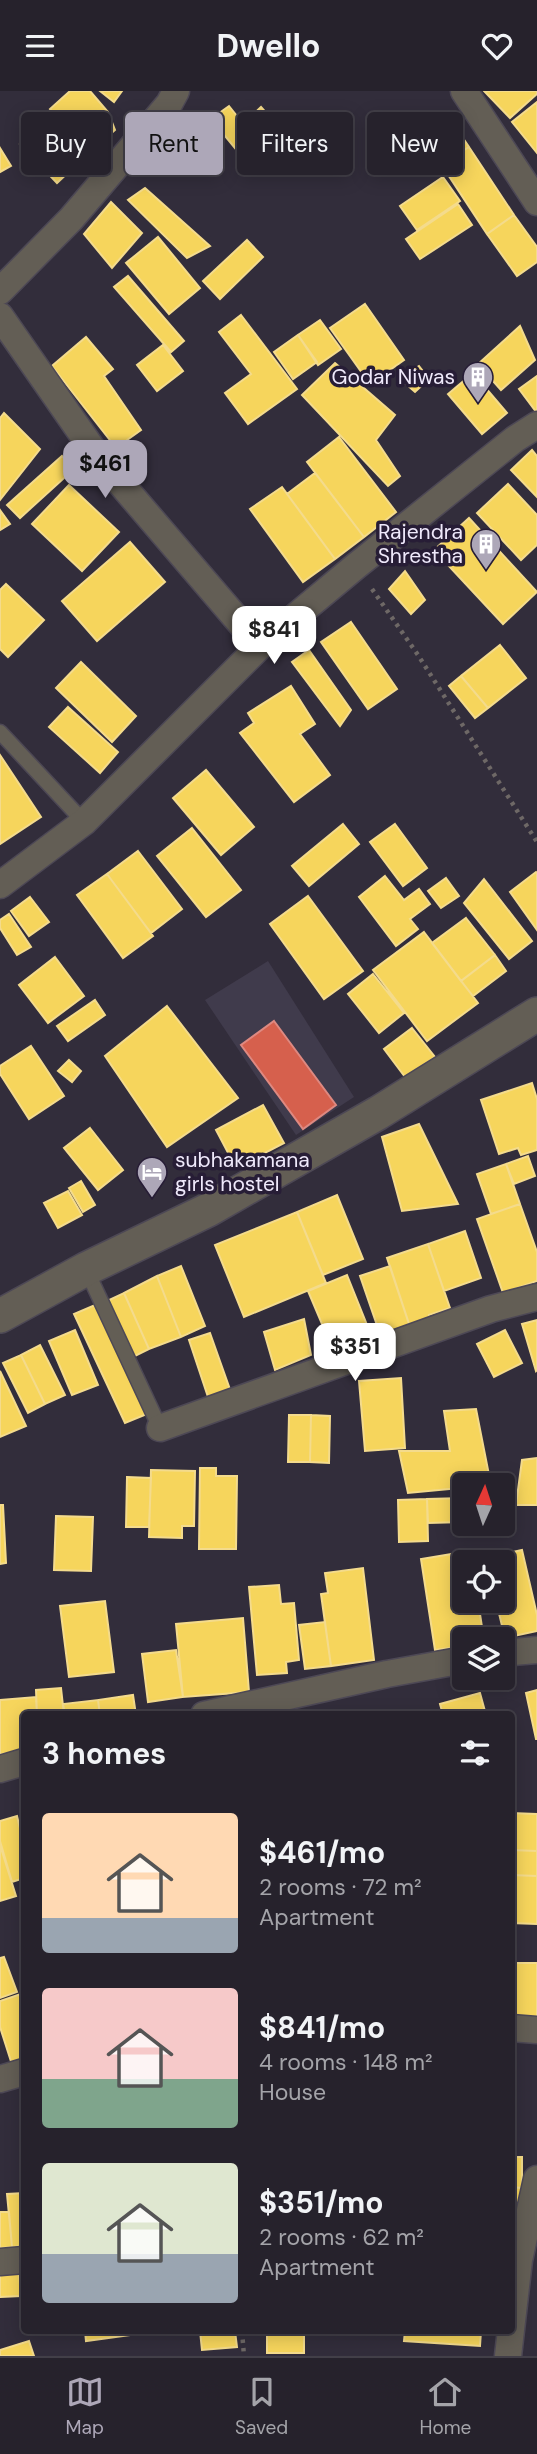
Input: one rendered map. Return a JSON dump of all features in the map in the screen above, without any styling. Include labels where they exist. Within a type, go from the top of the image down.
[{"type":"street","points":[[0,291],[71,219],[169,104],[176,91]]},
{"type":"street","points":[[464,91],[537,202]]},
{"type":"street","points":[[0,316],[98,457],[260,646]]},
{"type":"street","points":[[0,885],[84,822],[260,646],[515,439],[537,425]]},
{"type":"street","points":[[0,1316],[86,1269],[208,1210],[378,1114],[537,1014]]},
{"type":"street","points":[[160,1428],[491,1309],[537,1297]]},
{"type":"street","points":[[515,1652],[537,1650]]},
{"type":"street","points":[[222,1711],[452,1662]]},
{"type":"street","points":[[0,1769],[21,1763]]},
{"type":"street","points":[[515,2028],[537,2030]]},
{"type":"street","points":[[0,2079],[21,2073]]},
{"type":"street","points":[[515,2309],[537,2179]]},
{"type":"street","points":[[0,2262],[21,2260]]},
{"type":"street","points":[[508,2356],[511,2334]]},
{"type":"lane","points":[[0,732],[84,822]]},
{"type":"lane","points":[[86,1269],[160,1428]]},
{"type":"path","points":[[356,566],[418,655],[537,842]]},
{"type":"path","points":[[242,2334],[243,2356]]},
{"type":"shaded area","points":[[268,961],[354,1097],[296,1135],[205,1000]]},
{"type":"building: Homes","points":[[70,91],[90,91],[108,112],[53,112],[50,109]]},
{"type":"building: Homes","points":[[100,91],[122,91],[114,102]]},
{"type":"building: Homes","points":[[484,91],[537,91],[537,94],[510,118]]},
{"type":"building: Homes","points":[[537,102],[537,153],[512,122]]},
{"type":"building: Homes","points":[[229,106],[237,116],[237,151],[223,134],[223,112],[221,112]]},
{"type":"building: Homes","points":[[463,138],[469,147],[463,151]]},
{"type":"building: Homes","points":[[469,147],[514,215],[487,234],[448,175],[463,175],[463,151]]},
{"type":"building: Homes","points":[[0,148],[11,166],[0,172]]},
{"type":"building: Homes","points":[[49,175],[66,175],[57,183]]},
{"type":"building: Homes","points":[[443,177],[460,201],[417,230],[400,206]]},
{"type":"building: Homes","points":[[145,188],[210,246],[187,258],[128,200]]},
{"type":"building: Homes","points":[[111,202],[142,233],[112,268],[84,234]]},
{"type":"building: Homes","points":[[458,204],[472,225],[420,259],[406,239]]},
{"type":"building: Homes","points":[[514,215],[537,247],[537,262],[517,276],[487,234]]},
{"type":"building: Homes","points":[[158,237],[200,288],[169,314],[126,263]]},
{"type":"building: Homes","points":[[247,240],[263,257],[220,299],[203,281]]},
{"type":"building: Homes","points":[[128,276],[184,341],[171,352],[114,287]]},
{"type":"building: Homes","points":[[365,304],[404,360],[370,384],[330,328]]},
{"type":"building: Homes","points":[[241,315],[297,389],[248,424],[225,393],[251,374],[219,332]]},
{"type":"building: Homes","points":[[320,320],[341,349],[318,365],[298,335]]},
{"type":"building: Homes","points":[[520,326],[535,360],[501,390],[478,364]]},
{"type":"building: Homes","points":[[298,335],[317,362],[293,379],[274,352]]},
{"type":"building: Homes","points":[[86,337],[113,369],[104,376],[141,430],[116,448],[52,366]]},
{"type":"building: Homes","points":[[163,345],[183,371],[157,391],[137,365]]},
{"type":"building: Homes","points":[[335,363],[395,415],[376,440],[400,476],[388,486],[302,395]]},
{"type":"building: Homes","points":[[419,366],[429,379],[415,392],[399,378]]},
{"type":"building: Homes","name":"Godar Niwas","points":[[473,373],[507,413],[482,434],[448,394]]},
{"type":"building: Homes","points":[[537,376],[537,413],[519,389]]},
{"type":"building: Homes","points":[[4,413],[40,449],[0,500],[0,418]]},
{"type":"building: Homes","points":[[339,437],[396,512],[364,537],[307,462]]},
{"type":"building: Homes","points":[[532,450],[537,456],[537,497],[511,470]]},
{"type":"building: Homes","points":[[62,456],[74,469],[20,518],[7,505]]},
{"type":"building: Homes","points":[[315,473],[364,537],[335,559],[287,494]]},
{"type":"building: Homes","points":[[508,484],[537,515],[537,545],[521,560],[477,513]]},
{"type":"building: Homes","points":[[69,485],[119,532],[82,571],[32,524]]},
{"type":"building: Homes","points":[[282,487],[335,559],[303,582],[250,509]]},
{"type":"building: Homes","points":[[0,510],[10,524],[0,530]]},
{"type":"building: Homes","name":"Rajendra Shrestha","points":[[469,518],[537,592],[503,624],[434,550]]},
{"type":"building: Homes","points":[[130,542],[165,582],[97,641],[62,601]]},
{"type":"building: Homes","points":[[405,571],[425,600],[411,614],[389,589]]},
{"type":"building: Homes","points":[[6,584],[44,620],[8,657],[0,649],[0,590]]},
{"type":"building: Homes","points":[[351,622],[397,689],[368,709],[321,642]]},
{"type":"building: Homes","points":[[500,645],[526,678],[488,708],[461,676]]},
{"type":"building: Homes","points":[[309,650],[351,710],[340,726],[292,662]]},
{"type":"building: Homes","points":[[81,662],[136,716],[112,742],[56,688]]},
{"type":"building: Homes","points":[[461,676],[488,708],[475,718],[449,686]]},
{"type":"building: Homes","points":[[291,686],[315,724],[300,734],[330,775],[294,802],[240,733],[254,723],[248,713]]},
{"type":"building: Homes","points":[[68,707],[118,752],[100,773],[49,727]]},
{"type":"building: Homes","points":[[0,755],[41,817],[0,844]]},
{"type":"building: Homes","points":[[206,770],[254,827],[221,855],[173,798]]},
{"type":"building: Homes","points":[[343,824],[359,844],[309,886],[292,866]]},
{"type":"building: Homes","points":[[395,824],[427,868],[403,886],[370,842]]},
{"type":"building: Homes","points":[[192,828],[241,890],[206,917],[157,856]]},
{"type":"building: Homes","points":[[138,851],[182,909],[151,933],[107,874]]},
{"type":"building: Homes","points":[[537,873],[537,930],[510,892]]},
{"type":"building: Homes","points":[[107,874],[153,936],[123,958],[77,895]]},
{"type":"building: Homes","points":[[385,876],[404,900],[419,889],[430,904],[410,919],[418,929],[396,946],[359,897]]},
{"type":"building: Homes","points":[[446,878],[459,896],[441,908],[428,891]]},
{"type":"building: Homes","points":[[484,879],[532,941],[509,959],[464,903]]},
{"type":"building: Homes","points":[[308,896],[363,971],[324,999],[270,924]]},
{"type":"building: Homes","points":[[30,897],[49,922],[29,936],[11,911]]},
{"type":"building: Homes","points":[[9,914],[31,947],[17,955],[0,928],[0,920]]},
{"type":"building: Homes","points":[[466,918],[495,955],[461,981],[432,943]]},
{"type":"building: Homes","points":[[424,932],[478,1003],[427,1041],[373,970]]},
{"type":"building: Homes","points":[[495,955],[506,971],[473,996],[461,981]]},
{"type":"building: Homes","points":[[55,957],[84,996],[48,1023],[19,985]]},
{"type":"building: Homes","points":[[373,974],[404,1013],[379,1033],[348,994]]},
{"type":"building: Homes","points":[[95,1000],[105,1015],[68,1041],[57,1026]]},
{"type":"building: Homes","points":[[167,1006],[238,1098],[167,1147],[105,1056]]},
{"type":"building: Homes","points":[[412,1028],[435,1057],[405,1077],[384,1049]]},
{"type":"building: Homes","points":[[31,1046],[64,1096],[29,1119],[0,1074],[0,1066]]},
{"type":"building: Homes","points":[[69,1060],[81,1071],[72,1082],[58,1071]]},
{"type":"building: Homes","points":[[532,1083],[537,1099],[537,1150],[521,1155],[518,1148],[499,1154],[481,1100]]},
{"type":"building: Homes","points":[[263,1105],[284,1143],[236,1168],[216,1130]]},
{"type":"building: Homes","points":[[419,1124],[458,1204],[402,1211],[382,1137]]},
{"type":"building: Homes","points":[[90,1128],[123,1170],[98,1190],[64,1148]]},
{"type":"building: Homes","points":[[528,1156],[535,1176],[514,1184],[506,1164]]},
{"type":"building: Homes","points":[[506,1164],[520,1204],[491,1214],[477,1174]]},
{"type":"building: Homes","points":[[81,1181],[95,1205],[83,1212],[69,1188]]},
{"type":"building: Homes","points":[[68,1191],[82,1215],[58,1228],[44,1203]]},
{"type":"building: Homes","points":[[337,1195],[363,1259],[323,1275],[297,1212]]},
{"type":"building: Homes","points":[[520,1204],[537,1252],[537,1281],[503,1293],[477,1219]]},
{"type":"building: Homes","points":[[297,1212],[326,1283],[244,1317],[215,1245]]},
{"type":"building: Homes","points":[[465,1231],[481,1278],[444,1291],[428,1244]]},
{"type":"building: Homes","points":[[428,1244],[450,1308],[429,1315],[430,1320],[410,1327],[387,1258]]},
{"type":"building: Homes","points":[[181,1266],[205,1326],[181,1337],[157,1276]]},
{"type":"building: Homes","points":[[390,1266],[410,1327],[381,1337],[360,1276]]},
{"type":"building: Homes","points":[[347,1275],[371,1335],[333,1350],[308,1291]]},
{"type":"building: Homes","points":[[157,1276],[181,1337],[149,1349],[124,1293]]},
{"type":"building: Homes","points":[[124,1293],[149,1349],[133,1357],[107,1301]]},
{"type":"building: Homes","points":[[95,1305],[147,1414],[125,1423],[74,1314]]},
{"type":"building: Homes","points":[[304,1319],[311,1355],[275,1370],[264,1332]]},
{"type":"building: Homes","points":[[537,1320],[537,1370],[536,1371],[522,1324]]},
{"type":"building: Homes","points":[[75,1330],[98,1385],[72,1395],[49,1341]]},
{"type":"building: Homes","points":[[505,1330],[522,1363],[494,1377],[477,1344]]},
{"type":"building: Homes","points":[[210,1333],[233,1398],[211,1406],[189,1340]]},
{"type":"building: Homes","points":[[40,1345],[65,1395],[45,1404],[21,1355]]},
{"type":"building: Homes","points":[[21,1355],[45,1404],[28,1413],[3,1363]]},
{"type":"building: Homes","points":[[0,1371],[26,1426],[0,1437]]},
{"type":"building: Homes","points":[[401,1378],[405,1448],[365,1451],[359,1381]]},
{"type":"building: Homes","points":[[476,1409],[489,1473],[452,1473],[452,1489],[408,1493],[399,1451],[450,1451],[444,1411]]},
{"type":"building: Homes","points":[[289,1415],[311,1415],[310,1462],[288,1462]]},
{"type":"building: Homes","points":[[311,1415],[330,1416],[329,1463],[310,1462]]},
{"type":"building: Homes","points":[[537,1458],[537,1505],[516,1505],[522,1460]]},
{"type":"building: Homes","points":[[200,1468],[216,1468],[216,1476],[237,1476],[236,1549],[199,1549]]},
{"type":"building: Homes","points":[[151,1470],[195,1471],[194,1526],[182,1526],[182,1538],[149,1537]]},
{"type":"building: Homes","points":[[127,1477],[151,1478],[149,1527],[126,1527]]},
{"type":"building: Homes","points":[[452,1498],[452,1522],[428,1523],[427,1499]]},
{"type":"building: Homes","points":[[427,1499],[428,1541],[399,1542],[398,1500]]},
{"type":"building: Homes","points":[[0,1505],[3,1505],[6,1563],[0,1564]]},
{"type":"building: Homes","points":[[56,1516],[93,1517],[91,1571],[54,1570]]},
{"type":"building: Homes","points":[[522,1550],[537,1615],[537,1631],[515,1636],[515,1627],[502,1627],[499,1613],[515,1613],[515,1552]]},
{"type":"building: Homes","points":[[452,1554],[452,1613],[480,1613],[482,1627],[452,1627],[452,1648],[435,1650],[421,1559]]},
{"type":"building: Homes","points":[[363,1568],[374,1660],[331,1666],[321,1594],[328,1593],[325,1573]]},
{"type":"building: Homes","points":[[279,1585],[281,1604],[294,1603],[299,1660],[286,1662],[287,1673],[257,1675],[249,1587]]},
{"type":"building: Homes","points":[[105,1601],[114,1672],[69,1677],[60,1606]]},
{"type":"building: Homes","points":[[243,1618],[249,1692],[183,1697],[176,1624]]},
{"type":"building: Homes","points":[[325,1622],[331,1666],[305,1669],[299,1625]]},
{"type":"building: Homes","points":[[176,1650],[183,1697],[148,1702],[142,1654]]},
{"type":"building: Homes","points":[[61,1688],[64,1711],[37,1711],[36,1690]]},
{"type":"building: Homes","points":[[537,1690],[537,1739],[536,1739],[526,1693]]},
{"type":"building: Homes","points":[[480,1693],[485,1711],[442,1711],[440,1704]]},
{"type":"building: Homes","points":[[133,1695],[135,1711],[99,1711],[98,1700]]},
{"type":"building: Homes","points":[[36,1697],[37,1711],[21,1711],[21,1752],[0,1754],[0,1700]]},
{"type":"building: Homes","points":[[98,1700],[99,1711],[64,1711],[63,1704]]},
{"type":"building: Homes","points":[[515,1813],[537,1814],[537,1851],[515,1850]]},
{"type":"building: Homes","points":[[17,1816],[21,1833],[21,1879],[12,1882],[0,1841],[0,1821]]},
{"type":"building: Homes","points":[[0,1845],[16,1896],[0,1901]]},
{"type":"building: Homes","points":[[515,1850],[537,1851],[537,1876],[515,1875]]},
{"type":"building: Homes","points":[[515,1875],[537,1876],[537,1924],[515,1923]]},
{"type":"building: Homes","points":[[4,1957],[17,1992],[0,1998],[0,1958]]},
{"type":"building: Homes","points":[[515,1963],[537,1963],[537,2019],[515,2019]]},
{"type":"building: Homes","points":[[21,1994],[21,2071],[15,2074],[0,2027],[0,2001]]},
{"type":"building: Homes","points":[[515,2157],[522,2157],[522,2188],[515,2187]]},
{"type":"building: Homes","points":[[515,2187],[522,2188],[521,2226],[515,2225]]},
{"type":"building: Homes","points":[[21,2193],[21,2246],[12,2247],[7,2194]]},
{"type":"building: Homes","points":[[0,2212],[9,2212],[12,2247],[0,2248]]},
{"type":"building: Homes","points":[[19,2273],[21,2296],[0,2297],[0,2275]]},
{"type":"building: Homes","points":[[85,2334],[131,2335],[86,2341]]},
{"type":"building: Homes","points":[[200,2334],[235,2334],[237,2347],[202,2350]]},
{"type":"building: Homes","points":[[267,2334],[304,2334],[304,2353],[267,2353]]},
{"type":"building: Homes","points":[[405,2334],[481,2334],[480,2346],[404,2341]]},
{"type":"building: Homes","points":[[29,2341],[34,2356],[0,2356],[0,2350]]},
{"type":"building: Shops","points":[[274,1021],[336,1105],[303,1129],[241,1045]]},
{"type":"place","name":"Godar Niwas","points":[[478,404]]},
{"type":"place","name":"Rajendra Shrestha","points":[[486,571]]},
{"type":"place","name":"subhakamana girls hostel","points":[[152,1199]]}]
